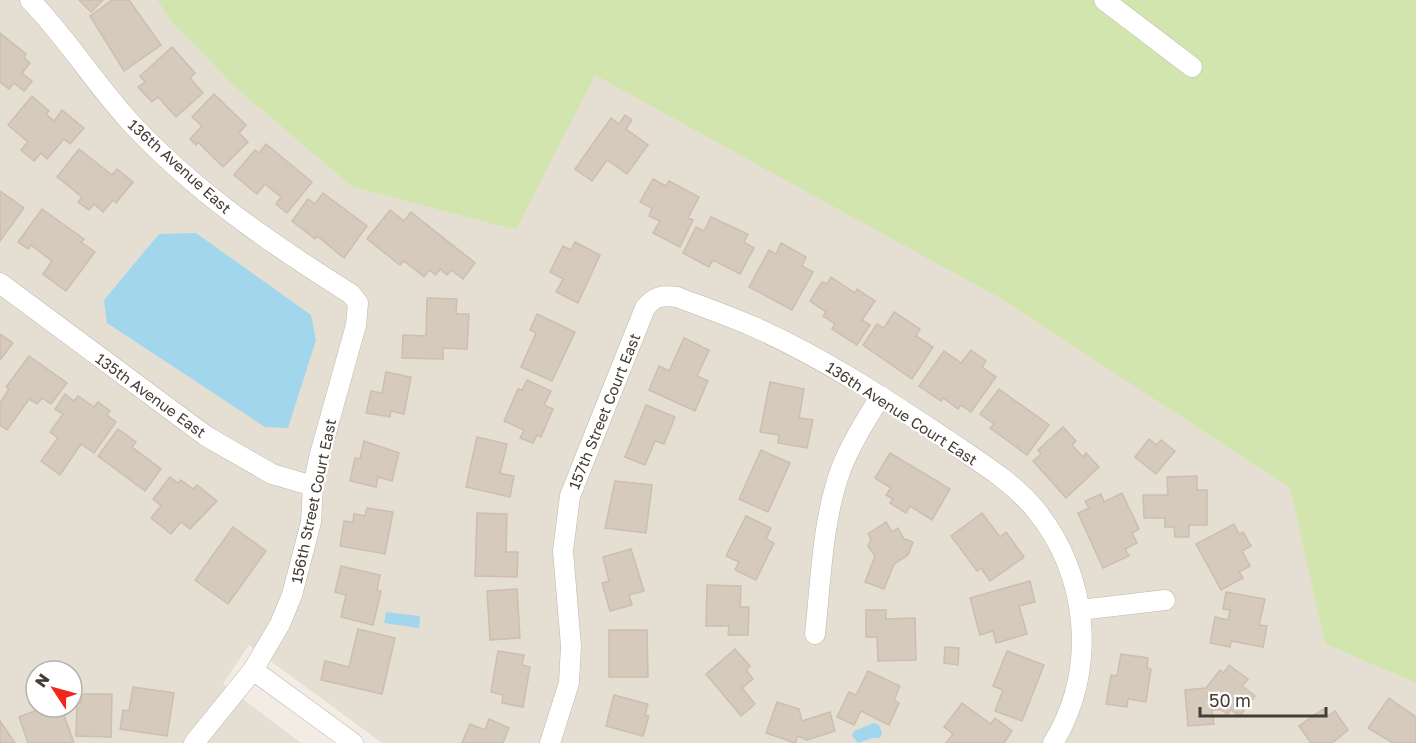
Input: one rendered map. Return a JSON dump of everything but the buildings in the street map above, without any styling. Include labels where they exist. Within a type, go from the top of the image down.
[{"type":"street","name":"136th Avenue East","points":[[30,0],[113,102],[163,154],[232,214],[287,254],[351,294],[358,303]]},
{"type":"street","points":[[1104,0],[1192,67]]},
{"type":"street","name":"135th Avenue East","points":[[0,283],[206,436],[272,474],[313,486]]},
{"type":"street","name":"136th Avenue Court East","points":[[656,297],[677,297],[753,326],[836,369],[881,396],[996,474],[1034,508],[1056,540],[1072,575],[1080,610],[1083,644],[1077,683],[1067,716],[1053,743]]},
{"type":"street","name":"157th Street Court East","points":[[550,743],[570,683],[571,646],[563,551],[570,496],[645,308],[656,297]]},
{"type":"street","name":"156th Street Court East","points":[[194,743],[253,670],[279,624],[300,574],[311,522],[313,486],[356,325],[358,303]]},
{"type":"street","points":[[815,634],[833,496],[857,436],[881,396]]},
{"type":"street","points":[[1080,610],[1165,600]]},
{"type":"street","points":[[253,670],[353,743]]},
{"type":"shaded area","points":[[0,0],[157,0],[170,20],[236,88],[352,187],[516,230],[594,74],[1001,299],[1290,488],[1325,644],[1416,683],[1416,743],[382,743],[249,645],[223,684],[301,743],[0,743]]},
{"type":"green space","points":[[157,0],[1416,0],[1416,683],[1325,644],[1290,488],[1001,299],[595,75],[516,230],[352,187],[236,88],[170,20]]},
{"type":"water","points":[[196,233],[311,315],[316,340],[288,428],[265,427],[107,323],[104,300],[159,234]]},
{"type":"water","points":[[386,612],[420,616],[419,628],[384,623]]},
{"type":"water","points":[[874,723],[879,725],[882,733],[880,738],[858,743],[852,735],[854,731]]}]
